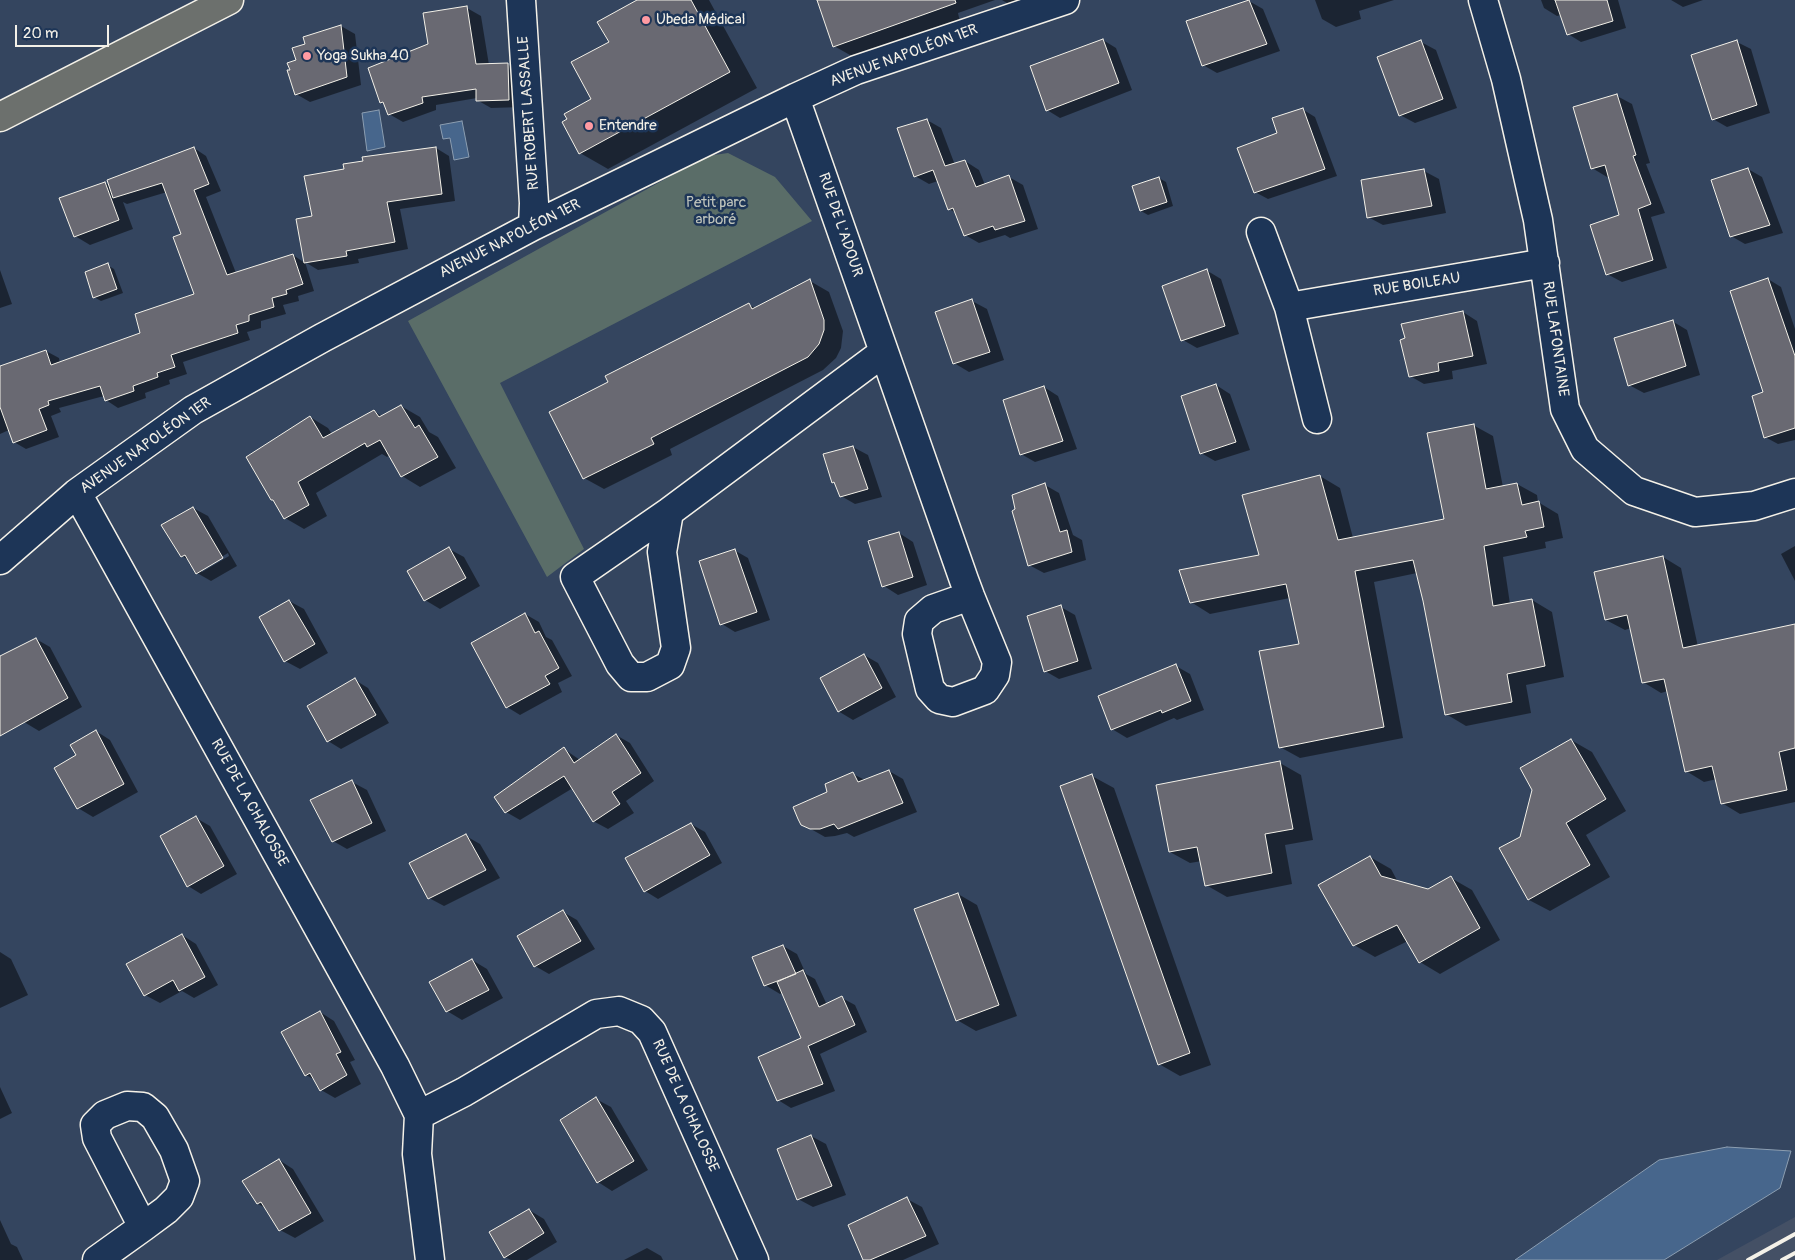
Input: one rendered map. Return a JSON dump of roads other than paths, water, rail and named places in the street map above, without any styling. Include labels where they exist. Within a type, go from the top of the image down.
[{"type":"main road","points":[[0,117],[229,0]]},
{"type":"street","name":"RUE ROBERT LASSALLE","points":[[521,0],[534,202],[533,226]]},
{"type":"street","name":"AVENUE NAPOLÉON 1ER","points":[[0,560],[77,493],[192,410],[322,338],[533,226],[856,70],[1065,0]]},
{"type":"street","name":"RUE LAFONTAINE","points":[[1482,0],[1506,79],[1538,220],[1565,409],[1585,449],[1634,491],[1695,512],[1754,506],[1795,493]]},
{"type":"street","name":"RUE DE L'ADOUR","points":[[795,98],[970,596]]},
{"type":"street","points":[[1261,232],[1289,307],[1317,419]]},
{"type":"street","name":"RUE BOILEAU","points":[[1289,307],[1544,263]]},
{"type":"street","points":[[670,512],[662,552],[676,648],[670,665],[647,677],[631,677],[620,664],[575,577],[670,512],[884,352]]},
{"type":"street","name":"RUE DE LA CHALOSSE","points":[[77,493],[390,1058],[419,1115],[417,1154],[430,1260]]},
{"type":"street","name":"RUE DE LA CHALOSSE","points":[[419,1115],[464,1092],[596,1014],[620,1011],[641,1020],[652,1032],[754,1260]]},
{"type":"street","points":[[97,1260],[143,1227]]},
{"type":"water","points":[[379,110],[385,147],[367,151],[362,113]]},
{"type":"water","points":[[462,121],[469,157],[454,160],[450,138],[443,139],[440,125]]},
{"type":"water","points":[[1727,1147],[1791,1151],[1780,1188],[1664,1260],[1515,1260],[1659,1160]]},
{"type":"railway","points":[[1748,1260],[1795,1234]]},
{"type":"railway","points":[[1782,1260],[1795,1253]]},
{"type":"place","name":"Ubeda Médical","points":[[646,20]]},
{"type":"place","name":"Yoga Sukha 40","points":[[307,56]]},
{"type":"place","name":"Entendre","points":[[589,126]]},
{"type":"park label","name":"Petit parc arboré","points":[[716,212]]}]
